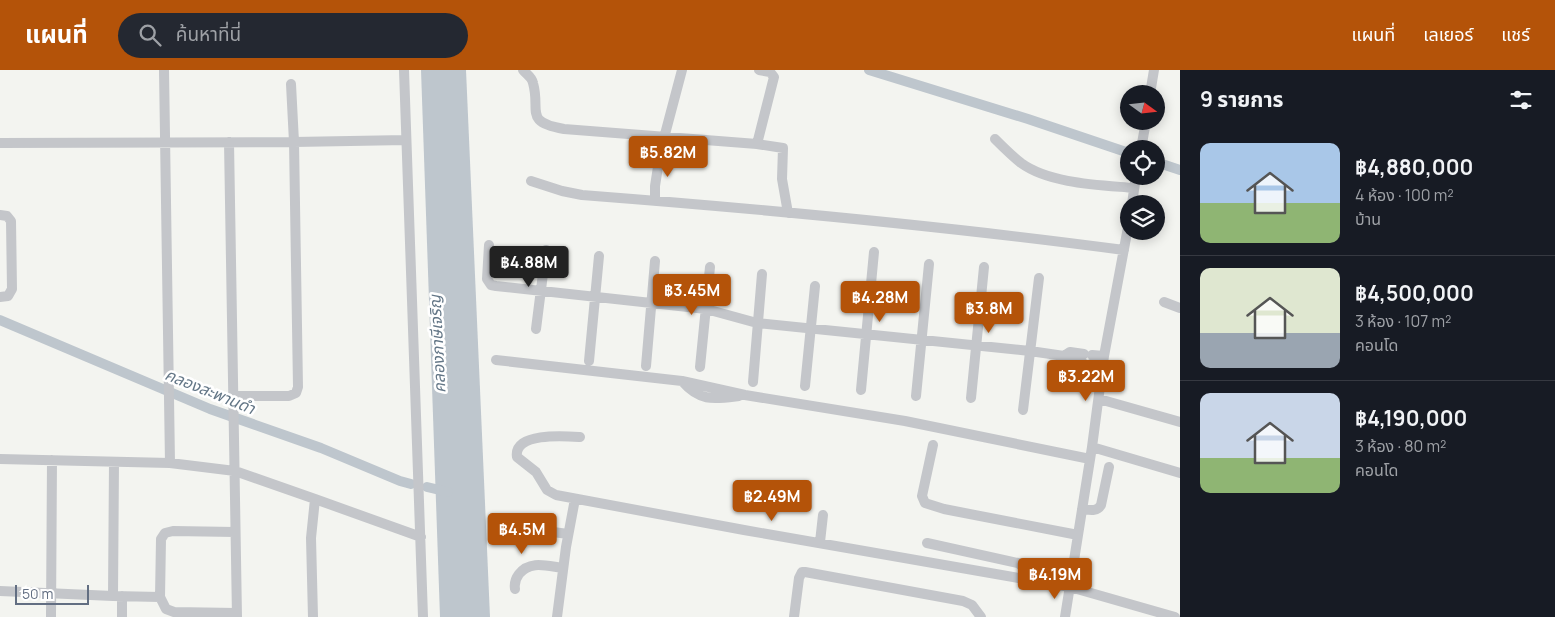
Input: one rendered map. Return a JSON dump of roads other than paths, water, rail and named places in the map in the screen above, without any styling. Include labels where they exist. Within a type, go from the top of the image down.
[{"type":"street","points":[[164,70],[170,463]]},
{"type":"street","points":[[404,70],[423,617]]},
{"type":"street","points":[[523,70],[533,83],[537,118],[551,127],[664,138],[757,144],[783,148],[782,179],[788,213]]},
{"type":"street","points":[[664,138],[682,70]]},
{"type":"street","points":[[757,144],[774,77],[770,72],[759,70]]},
{"type":"street","points":[[1152,85],[1154,70]]},
{"type":"street","points":[[234,396],[289,396],[296,393],[298,387],[294,142],[291,84]]},
{"type":"street","points":[[995,139],[1021,163],[1035,171],[1074,182],[1134,188]]},
{"type":"street","points":[[0,143],[406,140]]},
{"type":"street","points":[[229,142],[237,615],[174,612],[166,609],[160,597],[161,539],[165,533],[173,531],[235,532]]},
{"type":"street","points":[[655,200],[660,154]]},
{"type":"street","points":[[531,181],[582,195],[655,200],[1045,239],[1124,250]]},
{"type":"street","points":[[1133,195],[1134,185]]},
{"type":"street","points":[[0,215],[7,216],[11,220],[12,289],[8,296],[0,297]]},
{"type":"street","points":[[1065,617],[1104,361],[1126,240]]},
{"type":"street","points":[[489,245],[487,279],[491,285],[706,309],[757,323],[1064,356],[1070,352],[1088,359],[1104,361]]},
{"type":"street","points":[[536,329],[546,250]]},
{"type":"street","points":[[860,390],[874,252]]},
{"type":"street","points":[[589,361],[599,256]]},
{"type":"street","points":[[646,366],[655,261]]},
{"type":"street","points":[[916,396],[928,264]]},
{"type":"street","points":[[700,367],[710,267]]},
{"type":"street","points":[[971,398],[984,267]]},
{"type":"street","points":[[753,382],[762,274]]},
{"type":"street","points":[[1023,410],[1039,278]]},
{"type":"street","points":[[805,386],[815,286]]},
{"type":"street","points":[[1164,302],[1180,308]]},
{"type":"street","points":[[496,360],[682,381],[745,395],[905,422],[1090,459]]},
{"type":"street","points":[[1099,399],[1180,422]]},
{"type":"street","points":[[580,437],[536,438],[521,444],[517,457],[536,472],[547,490],[556,495],[1070,587],[1146,613],[1175,617]]},
{"type":"street","points":[[933,446],[922,496],[925,504],[1078,535]]},
{"type":"street","points":[[1092,447],[1180,473]]},
{"type":"street","points":[[0,459],[170,463],[235,471],[421,537]]},
{"type":"street","points":[[51,617],[52,460]]},
{"type":"street","points":[[114,462],[118,596],[122,617]]},
{"type":"street","points":[[1082,509],[1099,509],[1109,467]]},
{"type":"street","points":[[313,617],[311,538],[315,499]]},
{"type":"street","points":[[557,617],[568,534],[575,499]]},
{"type":"street","points":[[820,542],[824,516]]},
{"type":"street","points":[[524,528],[568,534]]},
{"type":"street","points":[[927,543],[1018,564],[1022,566],[1031,580]]},
{"type":"street","points":[[515,589],[517,577],[524,568],[530,565],[563,568]]},
{"type":"street","points":[[794,617],[800,578],[802,572],[805,572],[963,601],[972,605],[981,617]]},
{"type":"street","points":[[0,591],[160,597]]},
{"type":"water","name":"คลองภาษีเจริญ","points":[[421,70],[466,70],[490,617],[440,617]]},
{"type":"waterway","points":[[869,70],[1028,119],[1120,150]]},
{"type":"waterway","points":[[1165,165],[1180,170]]},
{"type":"waterway","name":"คลองสะพานดำ","points":[[0,320],[210,409],[321,448],[411,484]]},
{"type":"waterway","name":"คลองสะพานดำ","points":[[427,487],[448,492]]}]
